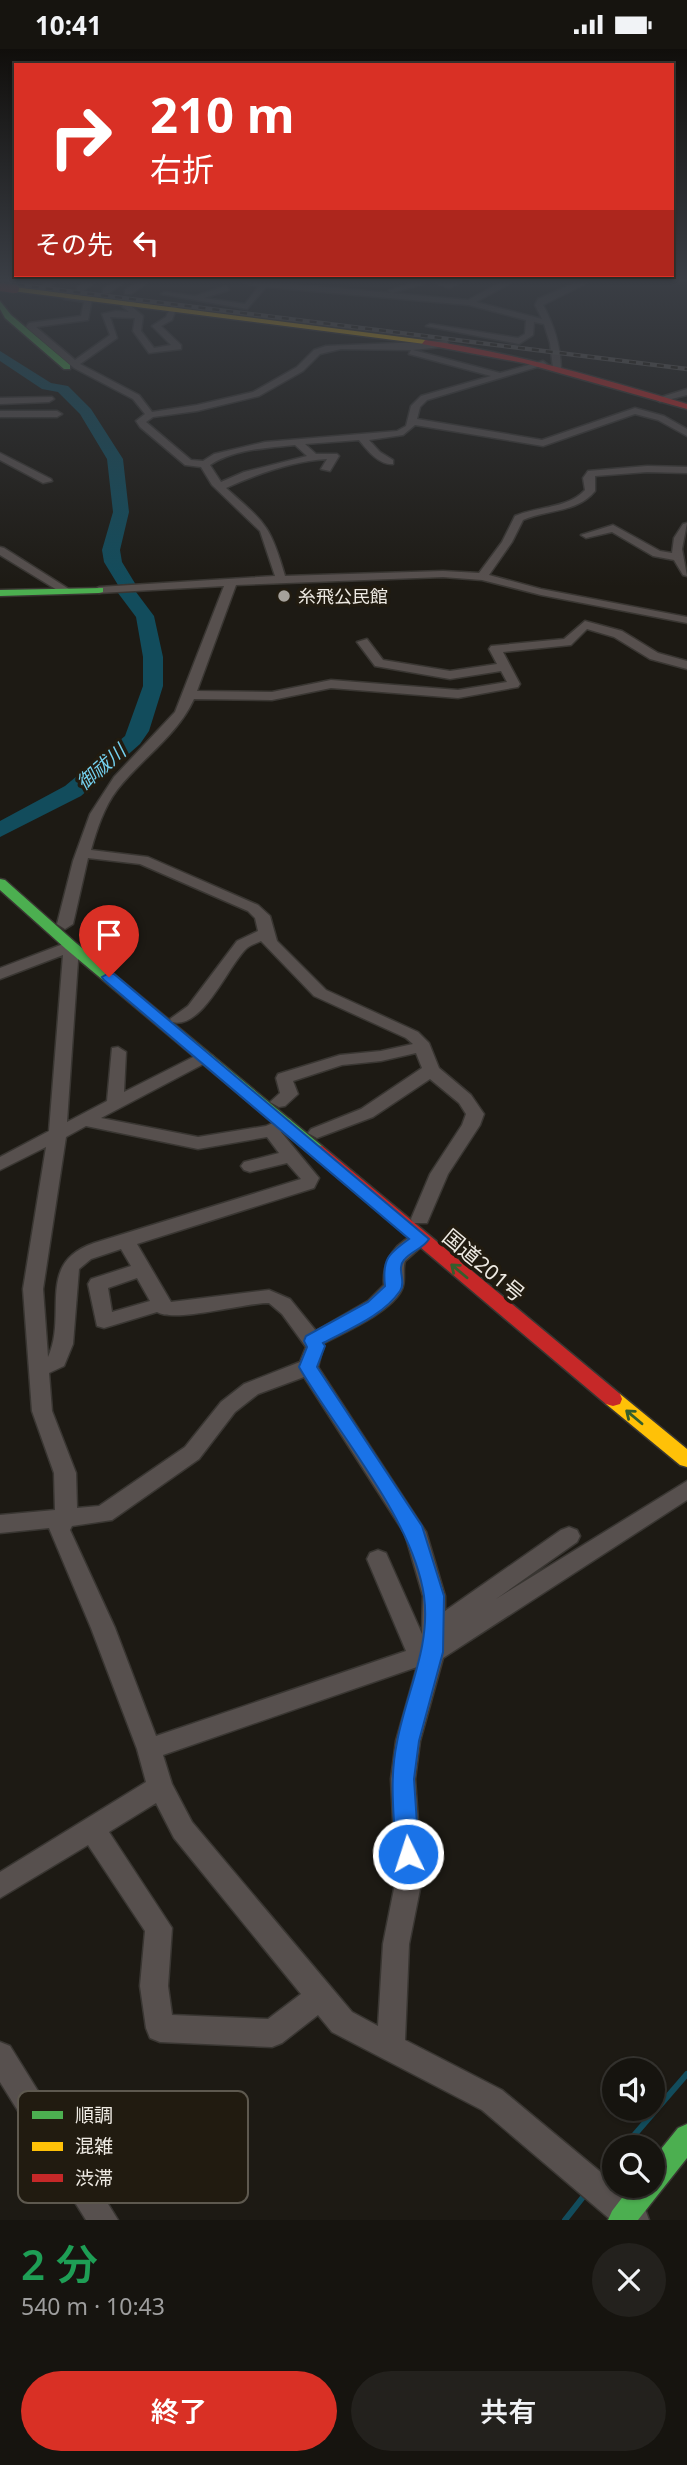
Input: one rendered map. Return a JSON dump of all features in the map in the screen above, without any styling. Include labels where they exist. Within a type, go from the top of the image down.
[{"type":"main road","points":[[611,384],[687,407]]},
{"type":"main road","points":[[0,593],[99,590]]},
{"type":"main road","name":"国道201号","points":[[0,868],[178,1019],[687,1439]]},
{"type":"main road","name":"国道201号","points":[[0,883],[71,946],[205,1056],[278,1127],[421,1239],[687,1460]]},
{"type":"main road","points":[[665,2165],[687,2137]]},
{"type":"main road","points":[[627,2218],[640,2198]]},
{"type":"street","points":[[111,384],[136,397],[150,415]]},
{"type":"street","points":[[273,384],[256,394],[197,408],[150,415],[141,421],[188,463],[205,464],[222,455],[297,442],[400,433],[408,430],[416,406],[424,398],[471,384]]},
{"type":"street","points":[[635,411],[634,406],[687,392]]},
{"type":"street","points":[[0,401],[49,399]]},
{"type":"street","points":[[411,421],[544,443],[635,411],[661,418],[687,433]]},
{"type":"street","points":[[0,414],[57,414]]},
{"type":"street","points":[[362,438],[377,454],[390,462]]},
{"type":"street","points":[[297,442],[314,457]]},
{"type":"street","points":[[0,456],[47,481]]},
{"type":"street","points":[[221,486],[248,474],[314,457],[334,456],[326,469]]},
{"type":"street","points":[[205,464],[221,486],[254,516],[265,532],[281,579]]},
{"type":"street","points":[[482,576],[507,542],[519,517],[582,499],[590,491],[588,478],[592,473],[647,469],[687,470]]},
{"type":"street","points":[[687,526],[677,542],[676,557],[687,573]]},
{"type":"street","points":[[586,535],[613,528],[657,554],[676,557]]},
{"type":"street","points":[[0,550],[66,591]]},
{"type":"street","points":[[99,590],[416,573],[482,576],[541,592],[687,620]]},
{"type":"street","points":[[65,924],[75,876],[102,803],[113,787],[175,722],[192,695],[204,654],[226,605],[232,582]]},
{"type":"street","points":[[192,695],[272,697],[331,684],[458,694],[514,684],[495,649],[567,642],[585,625],[618,634],[654,656],[687,666]]},
{"type":"street","points":[[363,642],[379,663],[450,675],[504,667]]},
{"type":"street","points":[[439,661],[450,675]]},
{"type":"street","points":[[84,853],[143,860],[241,902],[262,916],[270,943],[320,993],[412,1035],[422,1047],[431,1070],[466,1099],[475,1114],[471,1125],[439,1174],[420,1219]]},
{"type":"street","points":[[178,1019],[194,1009],[242,944],[266,933]]},
{"type":"street","points":[[0,974],[71,946],[57,1135],[33,1289],[42,1411],[65,1473],[66,1511],[59,1530],[103,1628],[149,1749],[160,1787],[183,1830],[342,2022],[492,2100],[627,2218]]},
{"type":"street","points":[[279,1102],[289,1094],[284,1078],[318,1064],[422,1047]]},
{"type":"street","points":[[115,1104],[118,1052]]},
{"type":"street","points":[[0,1164],[205,1056]]},
{"type":"street","points":[[317,1133],[368,1113],[431,1070]]},
{"type":"street","points":[[39,1369],[57,1361],[63,1344],[68,1272],[72,1262],[82,1255],[308,1184],[310,1178],[291,1156],[278,1127],[198,1143],[85,1120]]},
{"type":"street","points":[[250,1166],[291,1156]]},
{"type":"street","points":[[313,1341],[375,1306],[394,1287],[391,1266],[398,1255],[421,1239]]},
{"type":"street","points":[[0,1524],[104,1514],[192,1453],[228,1407],[251,1389],[308,1367],[316,1346],[277,1299],[260,1295],[180,1310],[165,1309],[126,1241]]},
{"type":"street","points":[[142,1269],[98,1284],[104,1321],[162,1304]]},
{"type":"street","points":[[308,1367],[415,1532],[434,1596],[428,1646],[402,1779],[409,1879],[397,1944],[391,2046]]},
{"type":"street","points":[[149,1749],[428,1646],[687,1489]]},
{"type":"street","points":[[428,1646],[569,1536]]},
{"type":"street","points":[[378,1559],[428,1646]]},
{"type":"street","points":[[0,1886],[160,1787]]},
{"type":"street","points":[[92,1829],[159,1928],[154,1986],[160,2028],[272,2033],[321,1996]]},
{"type":"street","points":[[0,2056],[22,2091]]},
{"type":"street","points":[[92,2203],[103,2220]]},
{"type":"waterway","name":"御祓川","points":[[0,830],[73,791],[133,740],[149,704],[153,686],[153,657],[145,616],[127,593],[127,585],[113,562],[111,550],[121,512],[115,459],[86,412],[63,389],[44,384]]},
{"type":"waterway","points":[[634,2135],[687,2074]]},
{"type":"waterway","points":[[599,2177],[602,2173]]},
{"type":"waterway","points":[[565,2220],[587,2192]]},
{"type":"traffic: fast","points":[[0,593],[99,590]]},
{"type":"traffic: fast","points":[[0,883],[71,946],[316,1150]]},
{"type":"traffic: fast","points":[[665,2165],[687,2137]]},
{"type":"traffic: fast","points":[[621,2220],[638,2198]]},
{"type":"traffic: slow","points":[[613,1399],[687,1460]]},
{"type":"traffic: jam","points":[[611,384],[687,407]]},
{"type":"traffic: jam","points":[[316,1150],[613,1399]]},
{"type":"place","name":"糸飛公民館","points":[[284,596]]},
{"type":"route","points":[[109,977],[421,1239],[398,1255],[391,1266],[394,1287],[375,1306],[335,1326],[313,1341],[316,1346],[308,1367],[415,1532],[434,1596],[433,1652],[408,1741],[402,1779],[408,1854]]}]
